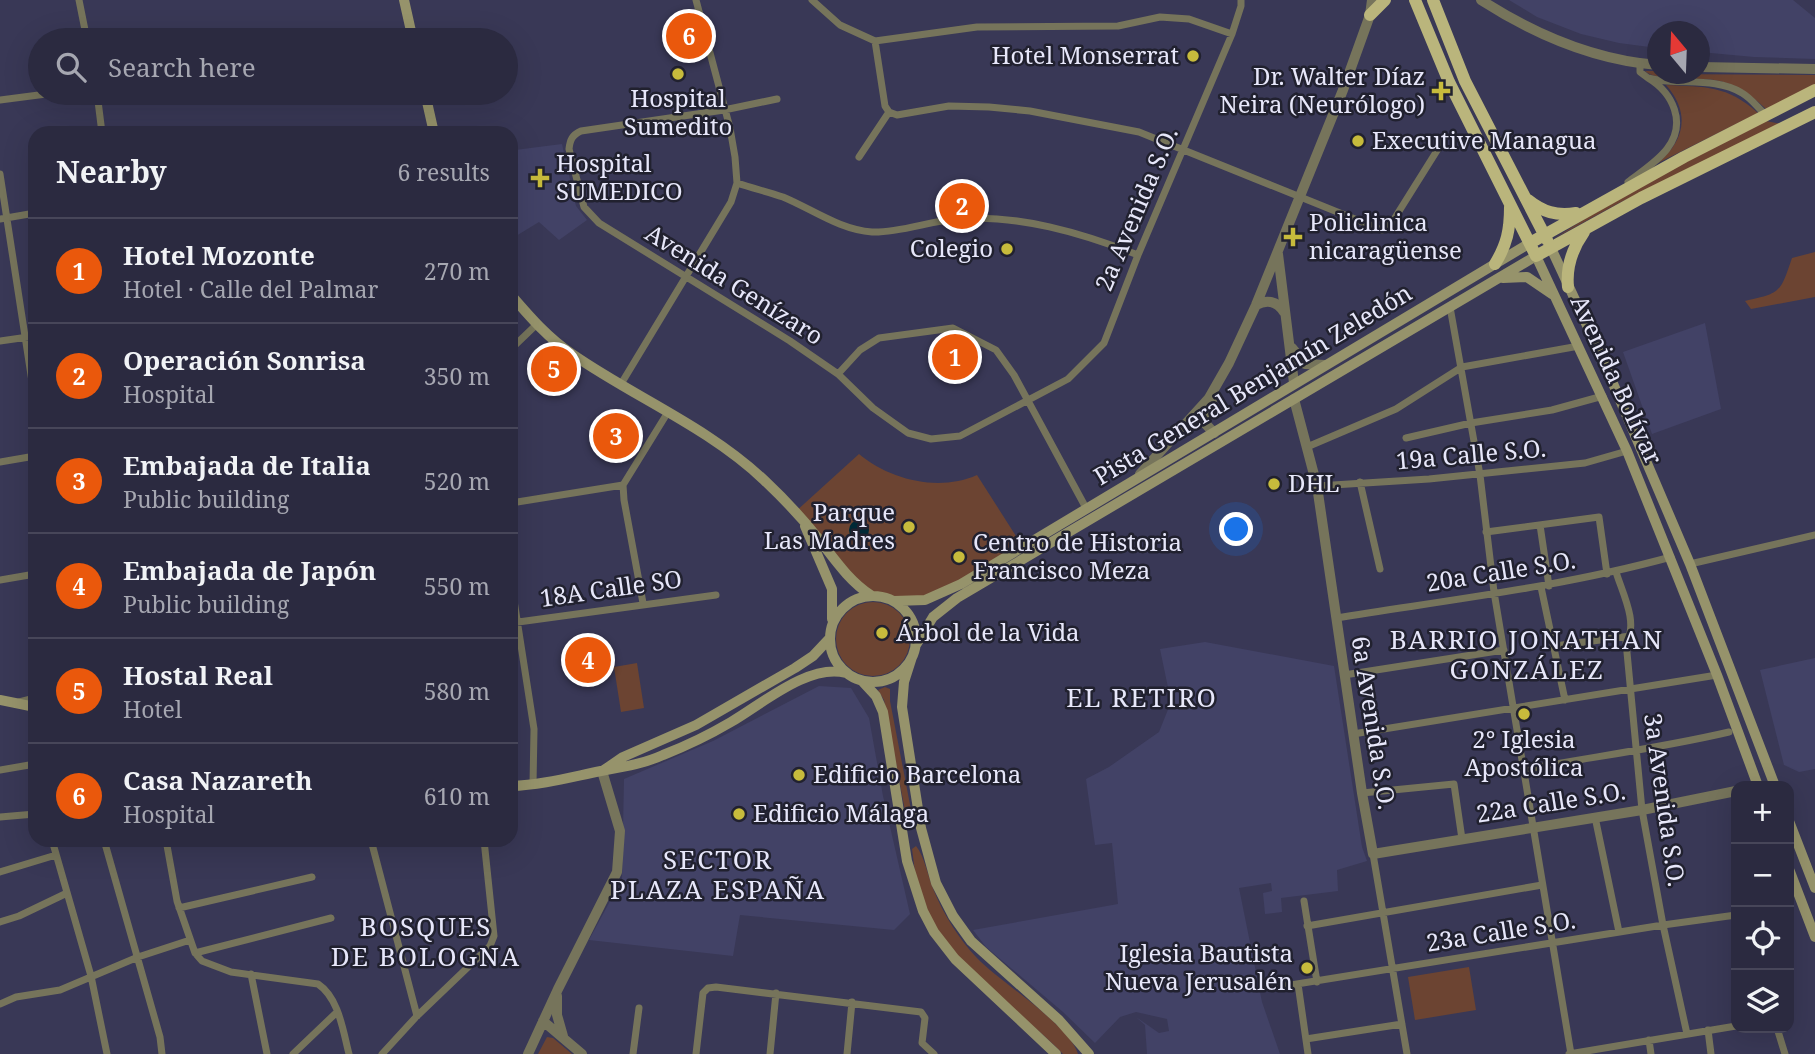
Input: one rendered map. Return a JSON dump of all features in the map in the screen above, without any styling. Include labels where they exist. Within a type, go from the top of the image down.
[{"type":"highway","points":[[1370,15],[1385,0]]},
{"type":"highway","name":"Avenida Bolívar","points":[[1415,0],[1449,82],[1536,256]]},
{"type":"highway","name":"Avenida Bolívar","points":[[1433,0],[1465,81],[1551,248]]},
{"type":"highway","name":"Pista General Benjamín Zeledón","points":[[1530,243],[1684,157],[1815,90]]},
{"type":"highway","points":[[1766,115],[1774,119],[1787,118],[1815,110]]},
{"type":"highway","name":"Pista General Benjamín Zeledón","points":[[1536,256],[1653,192],[1815,110]]},
{"type":"highway","points":[[1525,197],[1550,213],[1564,215],[1583,212]]},
{"type":"highway","points":[[1495,264],[1506,246],[1510,230],[1510,204]]},
{"type":"highway","points":[[1568,287],[1568,268],[1572,254],[1577,241],[1588,227]]},
{"type":"main road","points":[[404,0],[410,28]]},
{"type":"main road","points":[[428,105],[432,126]]},
{"type":"main road","name":"Pista General Benjamín Zeledón","points":[[916,645],[941,609],[1085,523],[1217,438],[1294,383],[1530,243]]},
{"type":"main road","name":"Avenida Bolívar","points":[[1551,248],[1603,360],[1690,564],[1773,781]]},
{"type":"main road","name":"Pista General Benjamín Zeledón","points":[[894,601],[919,601],[944,592],[1138,477],[1272,413],[1536,256]]},
{"type":"main road","name":"Avenida Bolívar","points":[[1536,256],[1627,450],[1757,781]]},
{"type":"main road","points":[[1496,279],[1527,277],[1554,295]]},
{"type":"main road","points":[[518,303],[536,325],[572,354],[668,412],[763,479],[851,579],[872,596]]},
{"type":"main road","points":[[1294,399],[1294,393],[1300,387],[1346,358],[1358,347]]},
{"type":"main road","points":[[1217,438],[1230,433],[1288,396],[1294,383]]},
{"type":"main road","points":[[1251,420],[1272,413]]},
{"type":"main road","points":[[1085,523],[1090,512],[1128,488],[1138,477]]},
{"type":"main road","points":[[1010,567],[1024,553],[1083,516],[1086,508]]},
{"type":"main road","points":[[804,523],[832,589],[832,625]]},
{"type":"main road","points":[[846,673],[834,658],[829,639],[837,613],[859,598],[872,596],[894,601],[911,617],[915,628],[916,645],[904,682],[902,707],[921,828],[936,883],[953,916],[971,941],[1059,1020],[1089,1054]]},
{"type":"main road","points":[[602,771],[623,757],[696,725],[806,662],[829,639]]},
{"type":"main road","points":[[863,682],[894,677],[905,669],[912,657]]},
{"type":"main road","points":[[518,786],[625,768],[683,746],[728,724],[806,677],[832,671],[846,673],[863,682],[876,696],[883,712],[907,861],[923,911],[934,932],[955,959],[1056,1054]]},
{"type":"main road","points":[[0,700],[28,706]]},
{"type":"main road","points":[[1794,834],[1815,888]]},
{"type":"main road","points":[[1794,882],[1815,937]]},
{"type":"street","points":[[79,0],[85,28]]},
{"type":"street","points":[[621,384],[731,202],[737,183],[735,157],[696,0]]},
{"type":"street","points":[[812,0],[840,25],[875,41],[977,27],[1118,26],[1160,17],[1189,19],[1232,34]]},
{"type":"street","name":"2a Avenida S.O.","points":[[1027,399],[1068,379],[1104,343],[1138,255],[1185,150],[1232,34],[1241,0]]},
{"type":"street","points":[[1138,477],[1209,398],[1229,363],[1256,305],[1343,90],[1370,15],[1372,0]]},
{"type":"street","points":[[1481,0],[1558,41],[1599,55],[1647,64]]},
{"type":"street","points":[[875,41],[885,106],[889,112],[897,115],[949,106],[989,107],[1030,111],[1139,132],[1382,230],[1391,224],[1443,141]]},
{"type":"street","points":[[1640,63],[1640,72],[1647,77]]},
{"type":"street","points":[[1710,67],[1815,69]]},
{"type":"street","points":[[1605,201],[1651,165],[1673,141],[1677,125],[1675,110],[1666,93],[1655,84]]},
{"type":"street","points":[[1701,84],[1727,87],[1741,93],[1766,115]]},
{"type":"street","points":[[0,100],[28,96]]},
{"type":"street","points":[[724,110],[777,99]]},
{"type":"street","points":[[98,105],[101,126]]},
{"type":"street","name":"Avenida Genízaro","points":[[724,110],[581,131],[570,140],[569,149],[584,207],[591,217],[790,341],[838,374],[873,408],[908,433],[932,439],[960,436],[1027,399]]},
{"type":"street","points":[[859,157],[889,112]]},
{"type":"street","points":[[0,174],[3,218],[28,356]]},
{"type":"street","points":[[737,183],[782,197],[847,227],[873,232],[957,219],[997,219],[1059,229],[1138,255]]},
{"type":"street","points":[[3,218],[28,214]]},
{"type":"street","points":[[1278,246],[1294,383]]},
{"type":"street","points":[[1256,305],[1271,301],[1279,305],[1286,316]]},
{"type":"street","points":[[1450,307],[1480,475],[1494,592],[1570,1054],[1731,1027]]},
{"type":"street","points":[[518,342],[536,325]]},
{"type":"street","points":[[838,374],[860,350],[879,338],[953,328],[996,350],[1014,375],[1086,508]]},
{"type":"street","points":[[0,341],[28,336]]},
{"type":"street","points":[[1289,339],[1296,354],[1305,364],[1325,365]]},
{"type":"street","points":[[1307,447],[1396,409],[1462,367],[1579,346]]},
{"type":"street","points":[[1217,438],[1202,418],[1221,389],[1229,363]]},
{"type":"street","points":[[1406,438],[1471,423],[1552,410],[1602,396]]},
{"type":"street","name":"6a Avenida S.O.","points":[[1294,399],[1317,486],[1362,793],[1407,1054]]},
{"type":"street","points":[[643,603],[623,485],[668,412]]},
{"type":"street","name":"19a Calle S.O.","points":[[1317,486],[1480,475],[1585,463],[1627,450]]},
{"type":"street","points":[[0,462],[28,457]]},
{"type":"street","points":[[1360,482],[1380,569]]},
{"type":"street","points":[[518,502],[623,485]]},
{"type":"street","points":[[1486,532],[1599,517],[1607,574]]},
{"type":"street","points":[[1540,524],[1545,586],[1565,699]]},
{"type":"street","points":[[1690,564],[1815,534]]},
{"type":"street","name":"20a Calle S.O.","points":[[1335,618],[1545,586],[1616,572],[1671,557]]},
{"type":"street","name":"3a Avenida S.O.","points":[[1616,572],[1630,618],[1630,636],[1626,642],[1642,810],[1687,1034]]},
{"type":"street","points":[[0,580],[28,575]]},
{"type":"street","name":"18A Calle SO","points":[[518,622],[716,595]]},
{"type":"street","points":[[1555,646],[1630,636]]},
{"type":"street","points":[[518,639],[534,729],[533,785]]},
{"type":"street","points":[[1344,675],[1504,650]]},
{"type":"street","points":[[1353,734],[1717,675]]},
{"type":"street","points":[[14,703],[28,700]]},
{"type":"street","points":[[1522,770],[1682,743],[1729,732]]},
{"type":"street","points":[[0,770],[28,765]]},
{"type":"street","points":[[528,1054],[617,872],[620,831],[602,771]]},
{"type":"street","points":[[1362,793],[1454,784],[1462,839]]},
{"type":"street","name":"22a Calle S.O.","points":[[1373,854],[1642,810],[1731,792]]},
{"type":"street","points":[[0,817],[28,815]]},
{"type":"street","points":[[1595,817],[1619,932]]},
{"type":"street","points":[[54,847],[92,976],[107,1054]]},
{"type":"street","points":[[106,847],[160,1037],[162,1054]]},
{"type":"street","points":[[167,847],[179,908],[195,953],[202,961],[231,972],[318,984],[327,989],[349,1054]]},
{"type":"street","points":[[373,847],[417,1016]]},
{"type":"street","points":[[382,1054],[489,946],[494,936],[495,922],[485,847]]},
{"type":"street","points":[[0,872],[56,855]]},
{"type":"street","points":[[179,908],[312,877]]},
{"type":"street","points":[[1307,926],[1542,885]]},
{"type":"street","points":[[0,922],[67,893]]},
{"type":"street","points":[[1304,901],[1317,982]]},
{"type":"street","name":"23a Calle S.O.","points":[[1272,988],[1731,916]]},
{"type":"street","points":[[195,953],[331,918]]},
{"type":"street","points":[[0,1004],[16,997],[60,990],[138,957],[190,940]]},
{"type":"street","points":[[251,974],[267,1054]]},
{"type":"street","points":[[1298,984],[1308,1054]]},
{"type":"street","points":[[696,1054],[703,993],[708,988],[776,993],[921,1012],[925,1018],[921,1054]]},
{"type":"street","points":[[558,989],[556,1014],[563,1037]]},
{"type":"street","points":[[770,1054],[776,993]]},
{"type":"street","points":[[847,1054],[852,1002]]},
{"type":"street","points":[[633,1054],[639,1008]]},
{"type":"street","points":[[293,1054],[337,1012]]},
{"type":"street","points":[[543,1021],[582,1054]]},
{"type":"street","points":[[1306,1039],[1402,1024]]},
{"type":"street","points":[[1708,1030],[1711,1054]]},
{"type":"street","points":[[1779,1033],[1785,1054]]},
{"type":"street","points":[[1649,1040],[1651,1054]]},
{"type":"street","points":[[922,1043],[934,1054]]},
{"type":"shaded area","points":[[1509,0],[1793,0],[1815,18],[1815,59],[1710,53],[1710,21],[1647,21],[1647,47],[1581,34],[1537,17]]},
{"type":"shaded area","points":[[1710,74],[1815,75],[1815,85],[1766,109],[1742,90],[1710,80]]},
{"type":"shaded area","points":[[1666,85],[1704,87],[1726,92],[1758,113],[1656,164],[1673,146],[1681,127],[1679,106]]},
{"type":"shaded area","points":[[1766,121],[1782,124],[1619,203],[1553,239],[1634,188]]},
{"type":"shaded area","name":"Hospital SUMEDICO","points":[[562,144],[576,206],[587,220],[559,240],[539,222],[518,235],[518,150]]},
{"type":"shaded area","points":[[1815,252],[1815,297],[1751,309],[1745,301],[1778,290],[1792,258]]},
{"type":"shaded area","points":[[1705,323],[1721,409],[1652,434],[1623,352]]},
{"type":"shaded area","name":"Parque Las Madres","points":[[859,454],[885,471],[915,481],[947,483],[977,475],[1023,547],[935,596],[894,601],[872,596],[794,513]]},
{"type":"shaded area","points":[[859,520],[866,523],[869,530],[866,537],[859,540],[852,537],[849,530],[852,523]]},
{"type":"shaded area","points":[[866,602],[880,602],[894,608],[904,618],[910,639],[904,660],[894,670],[880,676],[866,676],[852,670],[842,660],[836,646],[836,632],[842,618],[852,608]]},
{"type":"shaded area","points":[[1205,642],[1334,666],[1362,847],[1367,861],[1337,870],[1338,891],[1281,898],[1282,912],[1265,914],[1263,893],[1272,891],[1271,883],[1239,888],[1262,1002],[1280,1054],[1147,1054],[1145,1025],[1136,1017],[1159,1033],[1169,1031],[1167,1019],[1136,1012],[1120,1017],[1095,1043],[1063,1012],[986,947],[973,930],[1118,904],[1112,843],[1095,845],[1086,779],[1109,767],[1159,732],[1171,702],[1160,649]]},
{"type":"shaded area","points":[[1815,658],[1815,769],[1799,772],[1784,765],[1760,670]]},
{"type":"shaded area","points":[[637,663],[644,708],[621,712],[614,667]]},
{"type":"shaded area","points":[[819,686],[851,688],[869,718],[883,796],[910,914],[894,930],[740,915],[733,956],[589,940],[622,879],[624,779],[713,741]]},
{"type":"shaded area","points":[[885,687],[890,689],[913,820],[911,823],[907,821],[884,700],[878,690]]},
{"type":"shaded area","points":[[916,846],[942,909],[964,943],[988,968],[1062,1030],[1078,1054],[1063,1054],[981,980],[944,939],[929,916],[919,891],[912,849]]},
{"type":"shaded area","points":[[1469,967],[1476,1010],[1415,1020],[1408,977]]},
{"type":"shaded area","points":[[547,1037],[553,1038],[572,1054],[538,1054]]},
{"type":"place","name":"Casa Nazareth","points":[[689,36]]},
{"type":"place","name":"Hotel Monserrat","points":[[1193,56]]},
{"type":"place","name":"Hospital Sumedito","points":[[678,74]]},
{"type":"place","name":"Dr. Walter Díaz Neira (Neurólogo)","points":[[1441,91]]},
{"type":"place","name":"Executive Managua","points":[[1358,141]]},
{"type":"place","name":"Hospital SUMEDICO","points":[[540,178]]},
{"type":"place","name":"Operación Sonrisa","points":[[962,206]]},
{"type":"place","name":"Policlinica nicaragüense","points":[[1293,237]]},
{"type":"place","name":"Colegio","points":[[1007,249]]},
{"type":"place","name":"Hotel Mozonte","points":[[955,357]]},
{"type":"place","name":"Hostal Real","points":[[554,369]]},
{"type":"place","name":"Embajada de Italia","points":[[616,436]]},
{"type":"place","name":"DHL","points":[[1274,484]]},
{"type":"place","name":"Parque Las Madres","points":[[909,527]]},
{"type":"place","name":"Centro de Historia Francisco Meza","points":[[959,557]]},
{"type":"place","name":"Árbol de la Vida","points":[[882,633]]},
{"type":"place","name":"Embajada de Japón","points":[[588,660]]},
{"type":"place","name":"2° Iglesia Apostólica","points":[[1524,714]]},
{"type":"place","name":"Edificio Barcelona","points":[[799,775]]},
{"type":"place","name":"Edificio Málaga","points":[[739,814]]},
{"type":"place","name":"Iglesia Bautista Nueva Jerusalén","points":[[1307,968]]},
{"type":"district","name":"BARRIO JONATHAN GONZÁLEZ","points":[[1527,655]]},
{"type":"district","name":"EL RETIRO","points":[[1142,698]]},
{"type":"district","name":"SECTOR PLAZA ESPAÑA","points":[[718,875]]},
{"type":"district","name":"BOSQUES DE BOLOGNA","points":[[426,942]]}]
